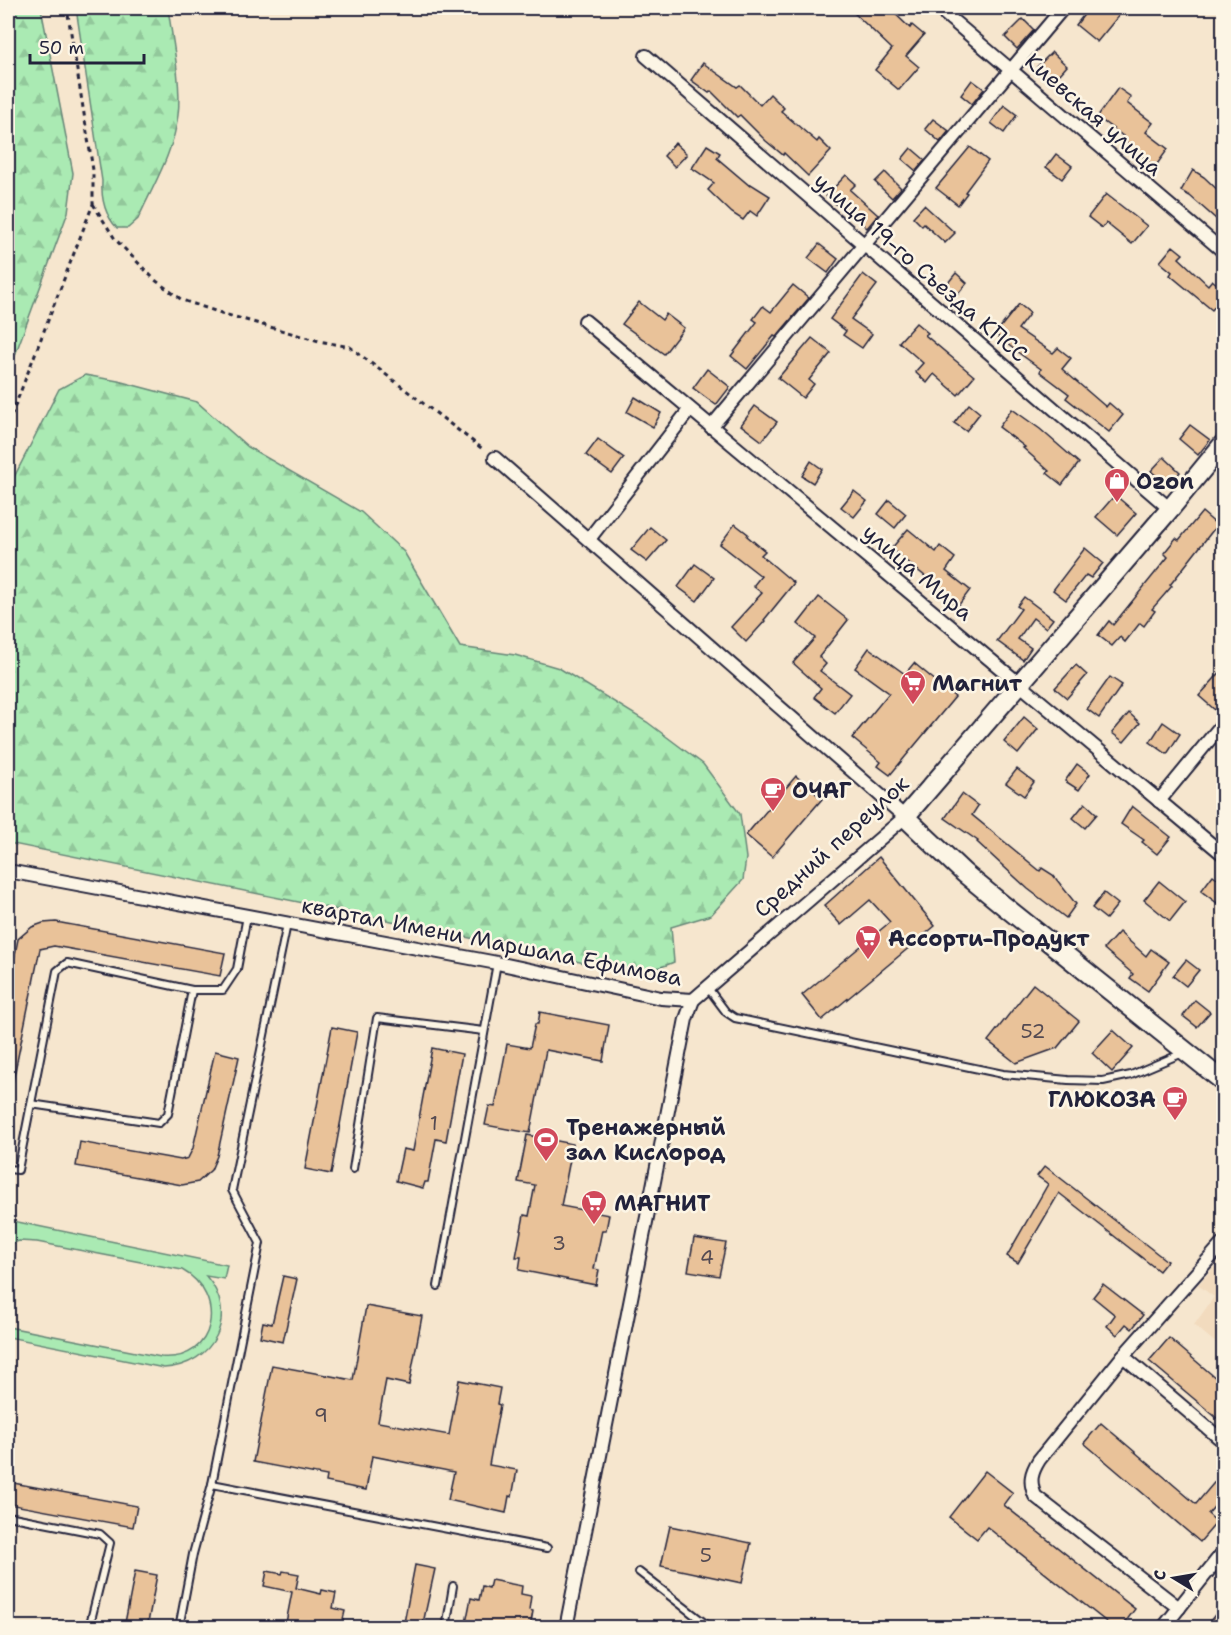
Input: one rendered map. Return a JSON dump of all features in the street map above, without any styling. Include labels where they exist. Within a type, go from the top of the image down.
[{"type":"street","name":"Киевская улица","points":[[938,8],[1224,252]]},
{"type":"street","points":[[711,427],[1063,8]]},
{"type":"street","name":"улица 19-го Съезда КПСС","points":[[646,56],[1170,509]]},
{"type":"street","name":"улица Мира","points":[[585,321],[1224,855]]},
{"type":"street","points":[[589,539],[690,409]]},
{"type":"street","name":"Средний переулок","points":[[693,1000],[904,817],[1020,685],[1224,443]]},
{"type":"street","points":[[495,458],[904,817],[964,873],[1224,1082]]},
{"type":"street","points":[[1159,801],[1224,722]]},
{"type":"street","name":"квартал Имени Маршала Ефимова","points":[[8,871],[497,963],[662,998],[693,1000],[686,1019],[566,1628]]},
{"type":"street","points":[[1179,1608],[1035,1496],[1031,1485],[1032,1472],[1039,1460],[1123,1356],[1224,1242]]},
{"type":"street","points":[[1123,1356],[1224,1442]]},
{"type":"street","points":[[1163,1628],[1224,1551]]},
{"type":"lane","points":[[8,1169],[18,1170],[57,971],[66,963],[192,990],[223,990],[237,969],[247,916]]},
{"type":"lane","points":[[179,1628],[193,1554],[212,1484],[260,1243],[232,1190],[287,924]]},
{"type":"lane","points":[[438,1286],[497,963]]},
{"type":"lane","points":[[708,987],[726,1012],[735,1017],[1004,1074],[1103,1081],[1131,1075],[1186,1052]]},
{"type":"lane","points":[[31,1104],[159,1123],[168,1114],[192,990]]},
{"type":"lane","points":[[353,1169],[377,1018],[484,1031]]},
{"type":"lane","points":[[212,1484],[548,1548]]},
{"type":"lane","points":[[8,1516],[100,1534],[110,1543],[89,1628]]},
{"type":"lane","points":[[639,1572],[711,1628]]},
{"type":"lane","points":[[446,1628],[453,1586]]},
{"type":"path","points":[[8,424],[93,204],[93,171],[67,8]]},
{"type":"path","points":[[93,204],[116,239],[155,280],[182,300],[221,314],[350,347],[495,458]]},
{"type":"shaded area","points":[[1223,1258],[1223,1349],[1194,1325],[1214,1297],[1198,1285]]},
{"type":"green space","points":[[8,8],[41,8],[73,173],[68,212],[8,374]]},
{"type":"green space","points":[[76,8],[168,8],[179,90],[176,128],[168,155],[138,219],[128,228],[117,228],[109,218],[103,200]]},
{"type":"green space","points":[[85,375],[118,381],[197,402],[248,447],[361,512],[404,552],[460,647],[515,655],[559,668],[647,722],[703,764],[740,814],[746,858],[743,880],[711,915],[671,927],[674,962],[658,968],[643,970],[612,969],[387,920],[8,843],[8,489],[59,389]]},
{"type":"green space","points":[[8,1220],[227,1265],[224,1279],[206,1276],[216,1291],[221,1306],[221,1321],[216,1336],[208,1348],[196,1358],[182,1365],[164,1368],[8,1337],[8,1327],[161,1357],[180,1356],[194,1349],[204,1338],[209,1325],[210,1310],[206,1295],[197,1281],[182,1270],[37,1242],[19,1241],[8,1245]]},
{"type":"building","points":[[849,8],[889,8],[910,28],[912,25],[924,35],[906,56],[919,67],[899,90],[875,70],[892,49]]},
{"type":"building","points":[[1089,8],[1125,8],[1097,42],[1076,25]]},
{"type":"building","points":[[1023,19],[1034,30],[1017,49],[1005,37]]},
{"type":"building","points":[[1052,52],[1067,66],[1053,82],[1037,67]]},
{"type":"building","points":[[703,63],[737,87],[740,85],[760,105],[770,94],[784,108],[781,111],[817,142],[819,139],[831,151],[808,176],[784,153],[783,155],[766,141],[740,115],[737,117],[711,91],[709,93],[691,80]]},
{"type":"building","points":[[972,80],[984,89],[972,104],[961,95]]},
{"type":"building","points":[[1118,88],[1131,97],[1127,103],[1153,123],[1146,132],[1168,149],[1155,167],[1121,138],[1123,136],[1097,117]]},
{"type":"building","points":[[1004,105],[1017,115],[1004,133],[991,123]]},
{"type":"building","points":[[933,119],[949,131],[940,142],[925,129]]},
{"type":"building","points":[[675,143],[687,154],[675,167],[664,156]]},
{"type":"building","points":[[707,145],[720,153],[717,158],[750,186],[751,184],[770,196],[757,216],[750,211],[743,220],[732,213],[708,190],[714,183],[692,168]]},
{"type":"building","points":[[970,147],[988,161],[958,205],[936,188]]},
{"type":"building","points":[[911,148],[925,160],[916,171],[902,159]]},
{"type":"building","points":[[1056,154],[1072,166],[1062,179],[1046,167]]},
{"type":"building","points":[[1193,170],[1224,196],[1224,226],[1190,196],[1181,191]]},
{"type":"building","points":[[885,172],[901,188],[892,198],[875,182]]},
{"type":"building","points":[[846,175],[856,184],[850,190],[878,215],[867,228],[839,203],[837,205],[826,196]]},
{"type":"building","points":[[1106,194],[1147,226],[1132,244],[1106,223],[1102,228],[1088,217]]},
{"type":"building","points":[[924,205],[955,233],[945,243],[913,217]]},
{"type":"building","points":[[819,244],[838,259],[828,273],[808,258]]},
{"type":"building","points":[[1173,246],[1183,254],[1179,258],[1208,285],[1212,280],[1224,290],[1224,295],[1212,310],[1170,275],[1172,272],[1160,262]]},
{"type":"building","points":[[956,273],[967,283],[954,299],[943,289]]},
{"type":"building","points":[[863,274],[877,285],[851,319],[872,334],[862,348],[843,335],[846,331],[830,319]]},
{"type":"building","points":[[793,285],[809,298],[747,369],[731,356],[757,322],[753,319],[763,306],[771,312]]},
{"type":"building","points":[[639,302],[662,320],[666,314],[684,328],[664,354],[622,324]]},
{"type":"building","points":[[1019,304],[1030,313],[1018,329],[1053,353],[1058,348],[1071,358],[1062,369],[1106,407],[1109,403],[1123,415],[1109,432],[1066,398],[1069,394],[1040,372],[1041,369],[995,334]]},
{"type":"building","points":[[916,323],[928,333],[925,335],[974,376],[958,395],[934,374],[927,383],[915,372],[923,363],[899,342]]},
{"type":"building","points":[[812,338],[831,353],[809,380],[814,384],[803,398],[778,378]]},
{"type":"building","points":[[707,369],[730,387],[716,405],[693,388]]},
{"type":"building","points":[[635,397],[661,413],[653,427],[627,412]]},
{"type":"building","points":[[969,404],[980,413],[966,431],[954,423]]},
{"type":"building","points":[[755,406],[777,422],[762,441],[741,425]]},
{"type":"building","points":[[1012,409],[1040,429],[1079,463],[1062,485],[1047,473],[1049,471],[1023,448],[1025,447],[999,427]]},
{"type":"building","points":[[1190,425],[1210,440],[1198,455],[1179,439]]},
{"type":"building","points":[[598,439],[624,458],[612,474],[586,455]]},
{"type":"building","points":[[1164,457],[1180,472],[1168,486],[1151,471]]},
{"type":"building","points":[[811,461],[822,469],[813,483],[802,476]]},
{"type":"building","points":[[854,491],[867,501],[854,517],[841,507]]},
{"type":"building","points":[[1115,495],[1136,513],[1117,535],[1096,517]]},
{"type":"building","points":[[889,500],[906,514],[895,528],[878,514]]},
{"type":"building","points":[[1202,512],[1217,525],[1152,609],[1155,611],[1144,626],[1140,623],[1125,642],[1120,637],[1112,646],[1098,635],[1109,621],[1113,625],[1168,557],[1164,553],[1176,538],[1179,540]]},
{"type":"building","points":[[735,524],[765,551],[761,555],[794,583],[746,642],[731,627],[762,593],[753,586],[761,576],[720,544]]},
{"type":"building","points":[[650,527],[666,540],[647,562],[631,550]]},
{"type":"building","points":[[908,529],[936,552],[940,546],[955,558],[946,571],[970,590],[958,606],[944,596],[946,593],[891,549]]},
{"type":"building","points":[[1085,548],[1103,563],[1091,578],[1086,575],[1066,600],[1053,590]]},
{"type":"building","points":[[695,564],[714,578],[697,601],[678,587]]},
{"type":"building","points":[[819,597],[848,620],[819,657],[826,664],[820,671],[850,694],[835,713],[814,697],[821,688],[793,663],[815,638],[798,624]]},
{"type":"building","points":[[1024,597],[1053,619],[1046,628],[1033,618],[1018,639],[1031,648],[1023,660],[997,641],[1021,609],[1017,606]]},
{"type":"building","points":[[869,648],[905,674],[914,663],[955,697],[890,775],[878,766],[881,762],[852,738],[889,693],[855,668]]},
{"type":"building","points":[[1076,665],[1087,675],[1067,698],[1055,688]]},
{"type":"building","points":[[1224,668],[1224,701],[1215,710],[1199,696]]},
{"type":"building","points":[[1110,677],[1122,685],[1099,718],[1087,709]]},
{"type":"building","points":[[1129,713],[1140,723],[1124,742],[1112,733]]},
{"type":"building","points":[[1024,717],[1038,729],[1018,754],[1004,742]]},
{"type":"building","points":[[1163,722],[1180,734],[1167,754],[1150,742]]},
{"type":"building","points":[[1077,764],[1090,774],[1079,790],[1065,781]]},
{"type":"building","points":[[1017,769],[1034,782],[1024,796],[1006,783]]},
{"type":"building","points":[[796,776],[822,799],[772,857],[746,835]]},
{"type":"building","points":[[962,794],[978,806],[972,815],[1040,871],[1042,868],[1053,875],[1076,904],[1066,918],[1028,889],[978,841],[945,818]]},
{"type":"building","points":[[1085,803],[1097,814],[1085,828],[1073,818]]},
{"type":"building","points":[[1132,806],[1171,837],[1157,854],[1142,842],[1144,840],[1121,824]]},
{"type":"building","name":"Ассорти-Продукт","points":[[879,857],[935,926],[822,1020],[802,995],[890,922],[870,900],[841,925],[824,906]]},
{"type":"building","points":[[1213,875],[1224,883],[1224,894],[1217,903],[1201,891]]},
{"type":"building","points":[[1159,881],[1185,902],[1170,921],[1144,900]]},
{"type":"building","points":[[1104,893],[1118,904],[1106,919],[1092,908]]},
{"type":"building","points":[[56,922],[225,953],[220,976],[54,946],[40,949],[13,1081],[8,1080],[8,990],[18,939],[32,927]]},
{"type":"building","points":[[1119,932],[1146,956],[1151,949],[1169,962],[1148,991],[1130,978],[1133,974],[1104,949]]},
{"type":"building","points":[[1186,960],[1199,970],[1186,986],[1173,976]]},
{"type":"building","points":[[1033,984],[1079,1021],[1057,1048],[1016,1063],[988,1041]]},
{"type":"building","points":[[1195,1000],[1210,1012],[1197,1027],[1183,1016]]},
{"type":"building","points":[[540,1012],[609,1025],[603,1061],[546,1050],[530,1133],[485,1125],[489,1106],[495,1107],[507,1044],[530,1048]]},
{"type":"building","points":[[332,1027],[357,1032],[331,1174],[305,1169]]},
{"type":"building","points":[[1113,1030],[1133,1048],[1112,1072],[1092,1053]]},
{"type":"building","points":[[432,1048],[462,1054],[446,1141],[436,1139],[428,1182],[425,1182],[423,1188],[396,1181],[403,1149],[413,1151]]},
{"type":"building","points":[[215,1051],[239,1057],[217,1156],[211,1170],[198,1182],[182,1185],[76,1166],[80,1142],[181,1160],[188,1158],[193,1148]]},
{"type":"building","points":[[527,1135],[573,1144],[561,1206],[609,1215],[606,1230],[602,1230],[594,1269],[599,1270],[596,1285],[519,1270],[521,1257],[516,1257],[524,1215],[529,1216],[535,1185],[518,1182]]},
{"type":"building","points":[[1045,1166],[1167,1261],[1159,1271],[1059,1193],[1018,1263],[1007,1256],[1048,1184],[1037,1176]]},
{"type":"building","points":[[694,1238],[726,1243],[719,1276],[688,1271]]},
{"type":"building","points":[[283,1276],[297,1279],[283,1342],[260,1337],[263,1322],[272,1324]]},
{"type":"building","points":[[1103,1284],[1143,1315],[1132,1329],[1126,1324],[1117,1335],[1107,1326],[1115,1315],[1093,1297]]},
{"type":"building","points":[[366,1306],[422,1316],[409,1385],[386,1380],[378,1422],[449,1435],[459,1380],[500,1388],[497,1404],[500,1405],[489,1465],[517,1470],[512,1497],[509,1496],[506,1513],[448,1500],[454,1472],[372,1456],[366,1490],[326,1482],[327,1476],[253,1462],[272,1365],[353,1380]]},
{"type":"building","points":[[1169,1338],[1224,1385],[1224,1424],[1149,1361]]},
{"type":"building","points":[[1101,1423],[1196,1504],[1224,1471],[1224,1495],[1208,1514],[1217,1522],[1200,1542],[1084,1443]]},
{"type":"building","points":[[985,1471],[1013,1493],[1004,1505],[1135,1609],[1121,1628],[1114,1628],[987,1527],[977,1539],[949,1517]]},
{"type":"building","points":[[8,1482],[137,1506],[133,1527],[8,1504]]},
{"type":"building","points":[[670,1526],[751,1543],[742,1583],[661,1566]]},
{"type":"building","points":[[415,1565],[435,1569],[422,1628],[403,1628]]},
{"type":"building","points":[[135,1571],[157,1575],[147,1628],[124,1628]]},
{"type":"building","points":[[267,1571],[299,1574],[296,1588],[321,1594],[322,1590],[336,1593],[333,1608],[345,1611],[341,1628],[285,1628],[292,1592],[264,1586]]},
{"type":"building","points":[[491,1580],[522,1586],[521,1594],[531,1596],[529,1610],[533,1611],[530,1628],[465,1628],[471,1598],[479,1600],[482,1586],[489,1588]]},
{"type":"building","points":[[1224,1604],[1224,1628],[1204,1628]]},
{"type":"place","name":"Ozon","points":[[1117,504]]},
{"type":"place","name":"Магнит","points":[[913,706]]},
{"type":"place","name":"ОЧАГ","points":[[773,813]]},
{"type":"place","name":"Ассорти-Продукт","points":[[868,961]]},
{"type":"place","name":"ГЛЮКОЗА","points":[[1175,1122]]},
{"type":"place","name":"Тренажерный зал Кислород","points":[[546,1163]]},
{"type":"place","name":"МАГНИТ","points":[[594,1226]]}]
